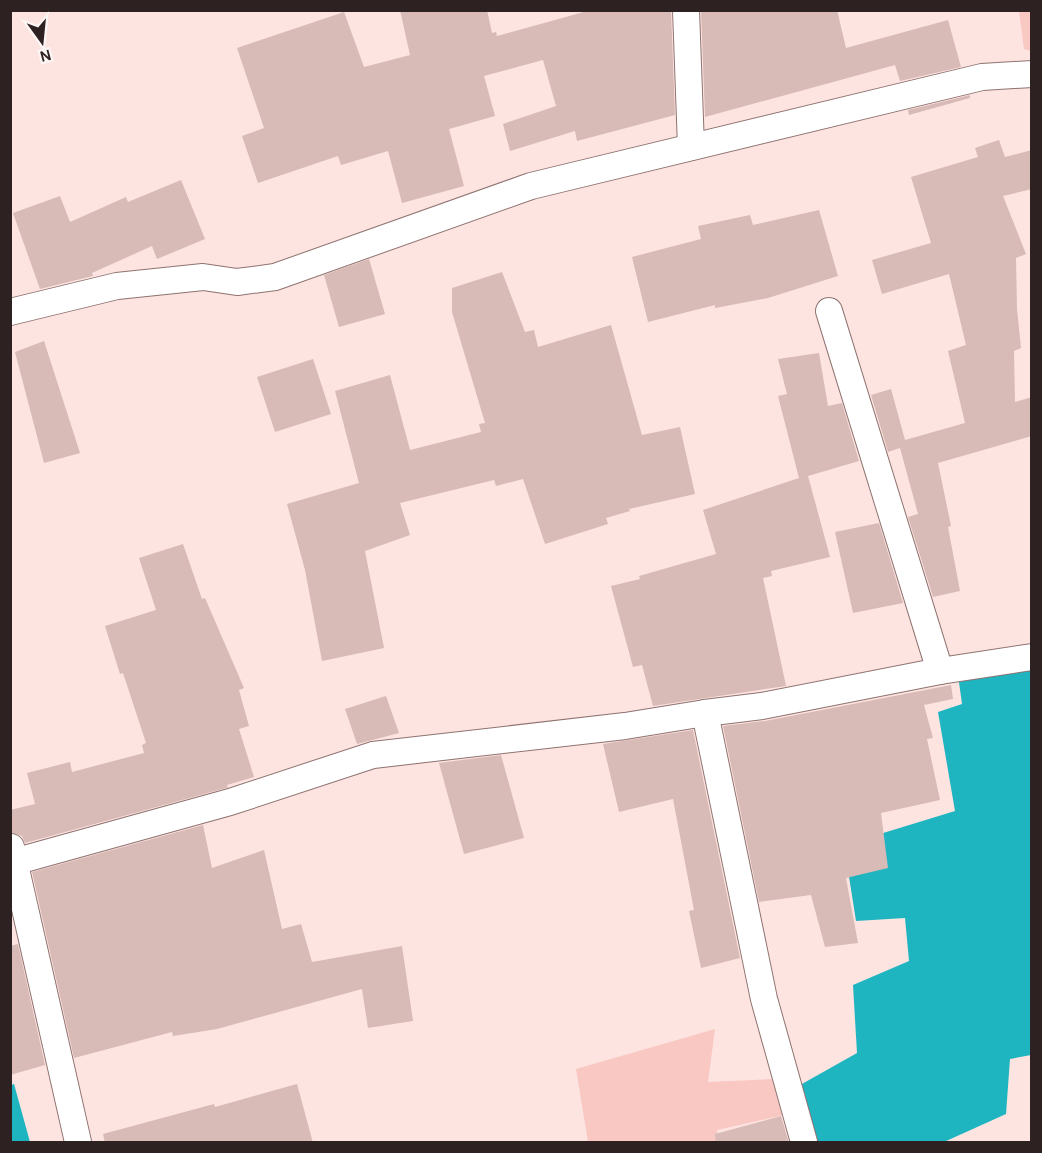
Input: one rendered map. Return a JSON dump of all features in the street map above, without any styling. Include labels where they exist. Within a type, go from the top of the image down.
[{"type":"street","points":[[686,10],[691,147]]},
{"type":"street","points":[[10,312],[117,286],[202,277],[237,282],[275,277],[531,186],[982,77],[1032,74]]},
{"type":"street","points":[[829,311],[940,671]]},
{"type":"street","points":[[78,1143],[12,857],[230,802],[374,755],[625,726],[762,706],[940,671],[1032,657]]},
{"type":"street","points":[[705,713],[764,999],[804,1143]]},
{"type":"shaded area","points":[[1019,11],[1031,11],[1031,51],[1024,49]]},
{"type":"shaded area","points":[[715,1029],[708,1082],[773,1079],[784,1115],[717,1130],[719,1142],[588,1142],[576,1069]]},
{"type":"water","points":[[1031,667],[1031,1055],[1010,1059],[1006,1114],[944,1142],[810,1142],[793,1089],[857,1053],[853,985],[909,961],[905,918],[856,921],[844,845],[955,811],[938,712],[962,704],[958,675]]},
{"type":"water","points":[[14,1084],[30,1142],[11,1142],[11,1085]]},
{"type":"building","points":[[400,10],[487,10],[492,33],[496,32],[497,36],[591,10],[671,10],[675,115],[577,141],[575,131],[510,151],[503,124],[556,106],[543,60],[484,76],[495,116],[449,129],[464,186],[402,203],[388,151],[341,165],[338,156],[258,183],[242,136],[264,128],[237,48],[344,12],[364,67],[410,55]]},
{"type":"building","points":[[701,10],[837,10],[846,48],[948,20],[961,67],[900,81],[895,65],[705,117]]},
{"type":"building","points":[[970,95],[970,98],[909,115],[908,110]]},
{"type":"building","points":[[999,140],[1005,157],[1032,150],[1032,189],[1003,196],[1026,254],[1016,258],[1017,309],[1021,348],[1014,351],[1015,402],[1032,397],[1032,436],[938,463],[951,526],[948,527],[960,591],[933,597],[908,517],[918,514],[900,448],[888,452],[871,395],[891,389],[905,440],[965,423],[948,351],[966,345],[949,274],[882,294],[872,260],[931,243],[911,177],[978,157],[975,148]]},
{"type":"building","points":[[181,180],[205,239],[157,259],[152,246],[92,273],[93,276],[40,289],[13,213],[60,196],[70,222],[126,197],[128,202]]},
{"type":"building","points":[[819,210],[838,276],[768,298],[715,308],[715,305],[648,322],[632,257],[701,239],[698,226],[750,215],[753,225]]},
{"type":"building","points":[[369,259],[385,314],[339,327],[324,275]]},
{"type":"building","points":[[502,272],[525,332],[534,330],[538,347],[611,325],[642,435],[680,427],[695,494],[629,509],[630,511],[606,518],[608,524],[545,544],[523,479],[496,486],[494,480],[400,503],[410,535],[365,551],[384,648],[322,661],[305,570],[287,504],[359,483],[335,391],[390,375],[410,450],[481,432],[479,424],[485,423],[452,312],[452,288]]},
{"type":"building","points":[[44,341],[80,453],[44,463],[15,352]]},
{"type":"building","points":[[819,353],[828,406],[842,403],[859,461],[808,476],[830,557],[771,571],[772,576],[763,578],[786,686],[653,706],[642,665],[633,667],[611,586],[716,554],[703,510],[799,478],[778,396],[787,394],[778,359]]},
{"type":"building","points":[[313,359],[331,414],[275,432],[257,377]]},
{"type":"building","points":[[879,523],[903,603],[853,613],[835,532]]},
{"type":"building","points":[[183,544],[202,599],[205,598],[244,688],[239,690],[249,726],[239,729],[254,777],[227,785],[226,788],[25,843],[22,836],[10,832],[10,810],[35,804],[27,773],[70,762],[72,772],[144,753],[142,745],[146,743],[105,626],[156,610],[139,558]]},
{"type":"building","points":[[951,685],[953,699],[924,705],[933,738],[927,739],[940,800],[881,813],[888,868],[846,878],[858,943],[825,947],[811,895],[759,902],[723,726],[765,721]]},
{"type":"building","points":[[386,696],[399,733],[357,744],[345,709]]},
{"type":"building","points":[[693,730],[740,958],[701,968],[689,911],[694,910],[673,799],[619,812],[603,744]]},
{"type":"building","points":[[501,755],[524,838],[464,854],[439,763]]},
{"type":"building","points":[[203,825],[212,868],[264,850],[282,929],[301,924],[312,962],[402,946],[413,1021],[368,1028],[362,989],[217,1029],[173,1036],[172,1032],[74,1058],[32,872]]},
{"type":"building","points":[[18,944],[45,1065],[10,1075],[10,946]]},
{"type":"building","points":[[297,1084],[313,1143],[105,1143],[103,1134],[214,1104],[215,1107]]},
{"type":"building","points":[[781,1116],[789,1143],[716,1143],[715,1134]]}]
